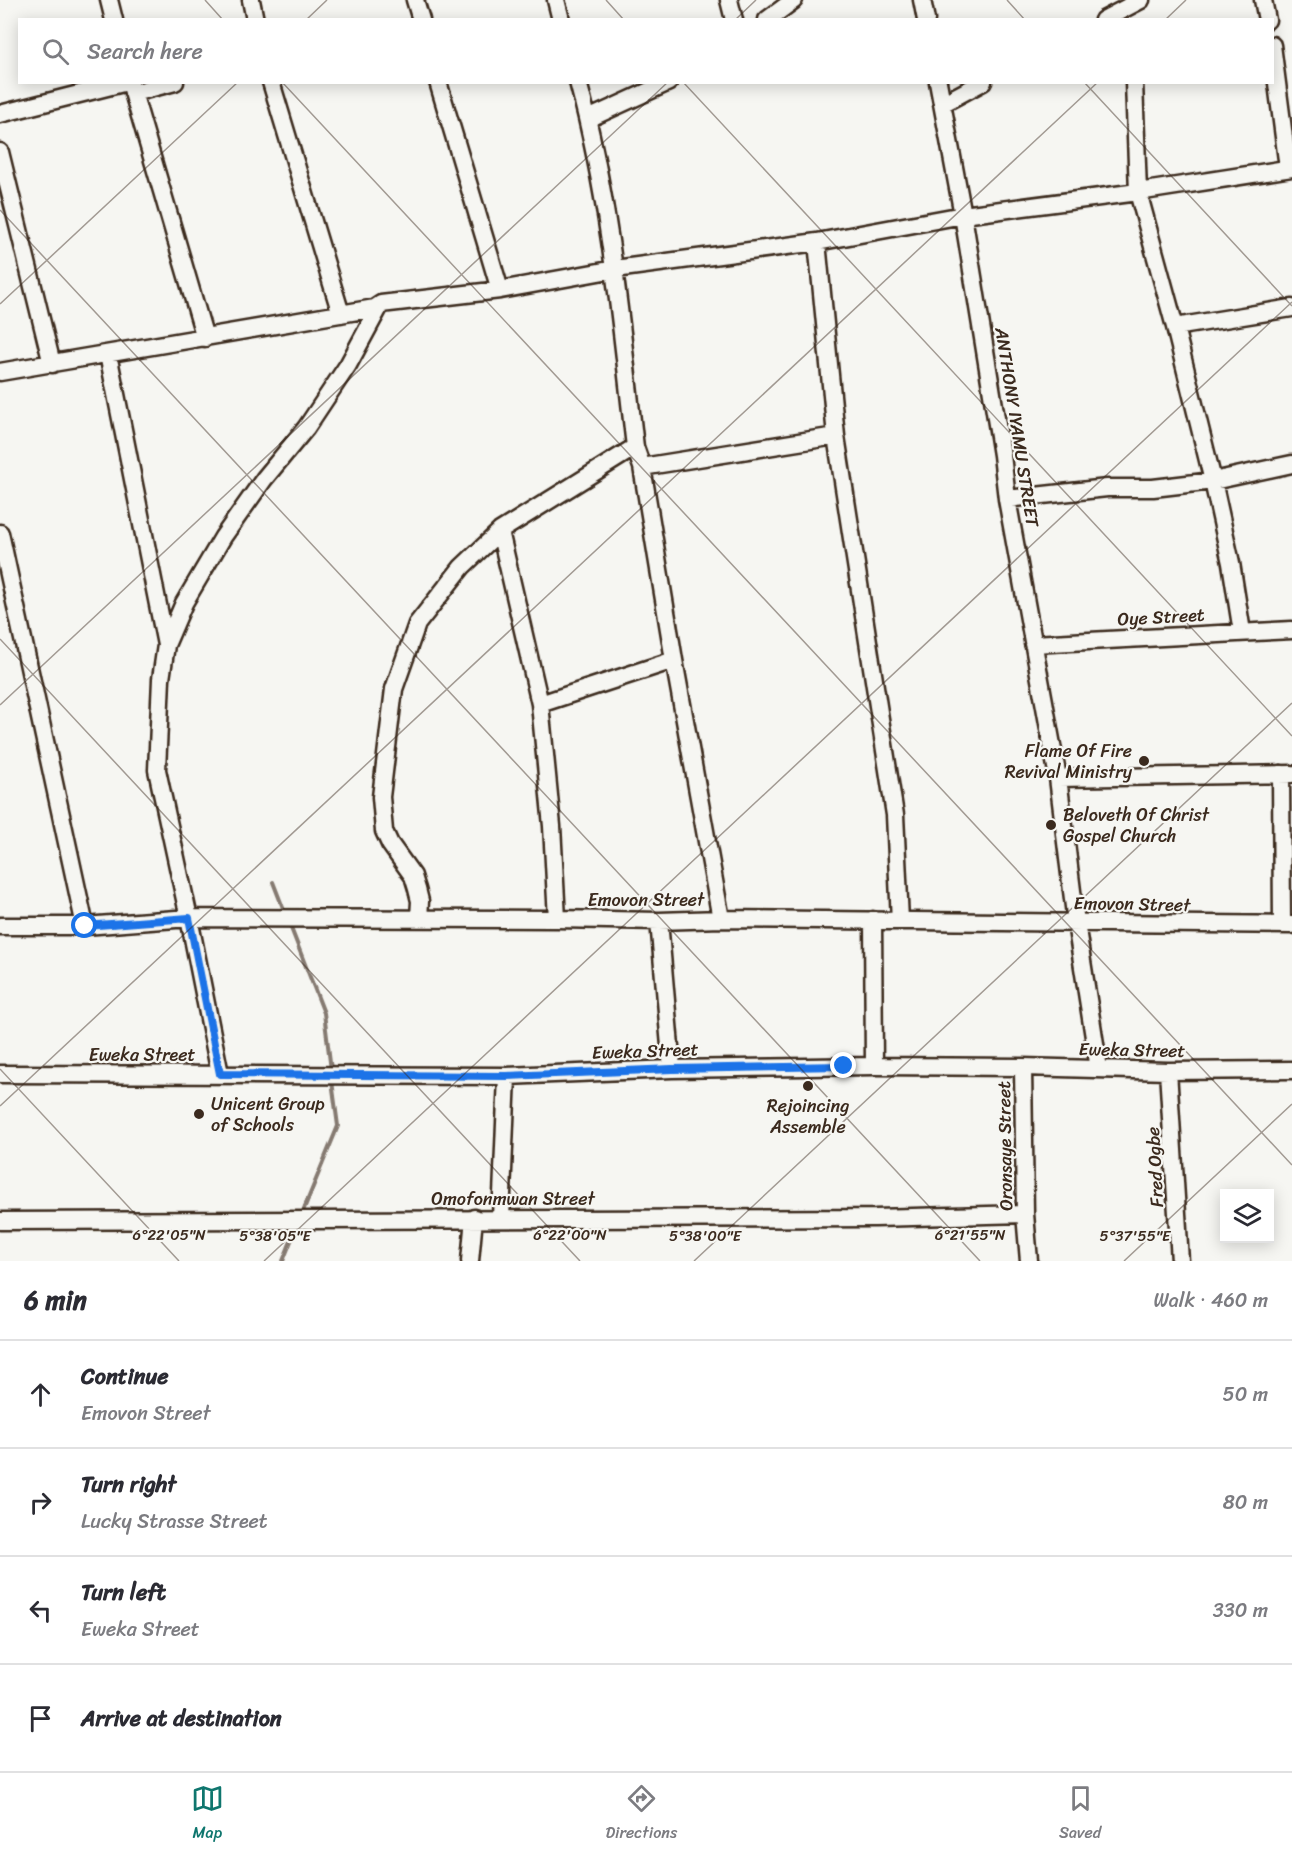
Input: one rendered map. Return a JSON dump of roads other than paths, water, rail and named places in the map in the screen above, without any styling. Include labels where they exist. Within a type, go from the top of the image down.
[{"type":"street","points":[[109,0],[114,18]]},
{"type":"street","points":[[251,0],[255,18]]},
{"type":"street","points":[[415,0],[420,18]]},
{"type":"street","points":[[556,0],[560,18]]},
{"type":"street","points":[[729,0],[734,18]]},
{"type":"street","points":[[770,18],[794,0]]},
{"type":"street","points":[[922,0],[926,18]]},
{"type":"street","points":[[1263,0],[1267,18]]},
{"type":"street","points":[[1108,18],[1135,8]]},
{"type":"street","points":[[0,372],[375,308],[381,304],[500,290],[615,269],[817,242],[963,215],[1138,192],[1290,168],[1274,59]]},
{"type":"street","points":[[0,114],[130,86],[152,84]]},
{"type":"street","points":[[273,84],[341,314]]},
{"type":"street","points":[[439,84],[500,290]]},
{"type":"street","points":[[579,84],[588,119],[615,269],[635,447],[642,467],[721,919]]},
{"type":"street","points":[[588,119],[665,84]]},
{"type":"street","name":"ANTHONY IYAMU STREET","points":[[938,84],[963,215],[1007,499],[1058,778]]},
{"type":"street","points":[[942,104],[979,84]]},
{"type":"street","points":[[1134,84],[1138,192],[1175,327],[1212,481],[1231,563],[1242,632]]},
{"type":"street","points":[[130,86],[205,338]]},
{"type":"street","points":[[0,152],[52,364]]},
{"type":"street","points":[[817,242],[836,436],[895,815],[900,921]]},
{"type":"street","points":[[220,1074],[157,770],[161,679],[166,645],[184,603],[223,537],[264,479],[306,428],[348,365],[381,304]]},
{"type":"street","points":[[1175,327],[1292,308]]},
{"type":"street","points":[[108,354],[166,645]]},
{"type":"street","points":[[642,467],[836,436]]},
{"type":"street","points":[[419,918],[420,901],[413,876],[390,844],[384,831],[381,797],[394,689],[417,624],[462,567],[500,531],[635,447]]},
{"type":"street","points":[[1007,499],[1107,488],[1154,488],[1212,481],[1292,464]]},
{"type":"street","points":[[500,531],[540,704],[558,919]]},
{"type":"street","points":[[0,533],[2,557],[85,926]]},
{"type":"street","name":"Oye Street","points":[[1033,644],[1292,630]]},
{"type":"street","points":[[540,704],[674,660]]},
{"type":"street","points":[[1099,1069],[1076,923],[1058,778],[1287,774],[1287,925]]},
{"type":"street","name":"Emovon Street","points":[[0,926],[85,926],[189,918],[659,921],[721,919],[1287,925]]},
{"type":"street","points":[[873,920],[874,1066]]},
{"type":"street","points":[[659,921],[672,1069]]},
{"type":"street","name":"Eweka Street","points":[[0,1074],[507,1076],[672,1069],[874,1066],[1168,1071],[1292,1070]]},
{"type":"street","name":"Oronsaye Street","points":[[1023,1067],[1025,1214],[1029,1261]]},
{"type":"street","name":"Fred Ogbe","points":[[1168,1071],[1180,1261]]},
{"type":"street","points":[[501,1218],[507,1076]]},
{"type":"street","name":"Omofonmwan Street","points":[[0,1221],[876,1218],[1025,1214]]},
{"type":"street","points":[[470,1261],[474,1218]]},
{"type":"waterway","points":[[273,882],[285,913]]},
{"type":"waterway","points":[[289,923],[324,1013],[331,1070]]},
{"type":"waterway","points":[[301,1216],[338,1126],[332,1081]]},
{"type":"waterway","points":[[283,1261],[297,1226]]},
{"type":"place","name":"Flame Of Fire Revival Ministry","points":[[1144,761]]},
{"type":"place","name":"Beloveth Of Christ Gospel Church","points":[[1051,825]]},
{"type":"place","name":"Rejoincing Assemble","points":[[808,1086]]},
{"type":"place","name":"Unicent Group of Schools","points":[[199,1114]]}]
